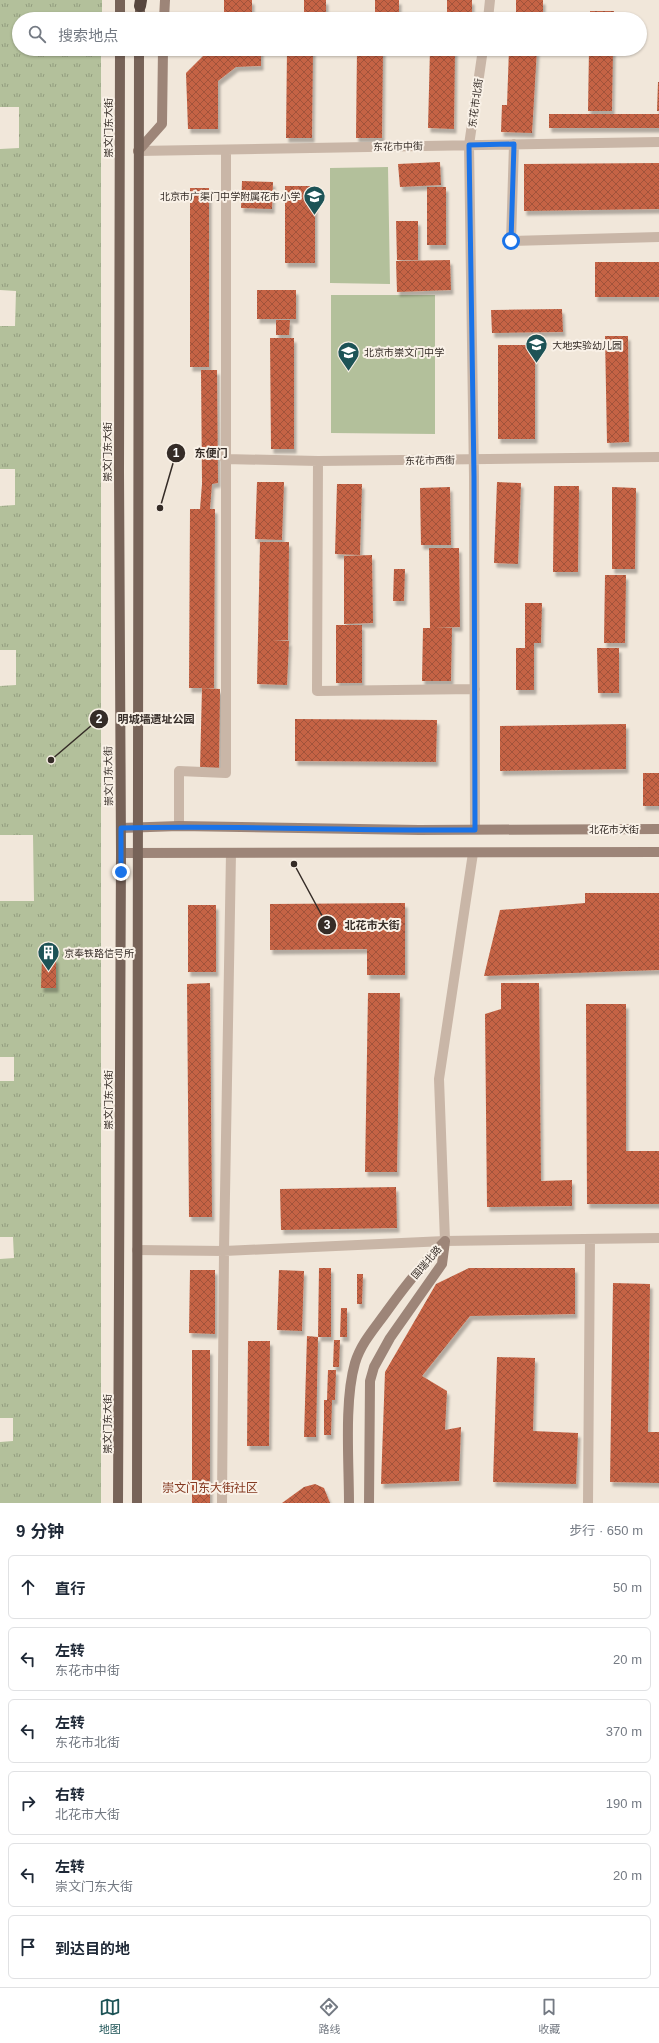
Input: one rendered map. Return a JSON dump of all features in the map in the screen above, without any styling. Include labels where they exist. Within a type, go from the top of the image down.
[{"type":"main road","points":[[120,0],[120,12]]},
{"type":"main road","points":[[164,12],[165,0]]},
{"type":"main road","name":"崇文门东大街","points":[[118,1503],[122,853],[119,479],[120,56]]},
{"type":"main road","points":[[137,1503],[140,514],[139,56]]},
{"type":"main road","points":[[138,151],[162,124],[163,56]]},
{"type":"main road","name":"北花市大街","points":[[121,828],[179,826],[419,830],[659,829]]},
{"type":"main road","points":[[122,853],[659,852]]},
{"type":"main road","name":"国瑞北路","points":[[349,1503],[351,1388],[355,1364],[363,1344],[420,1266],[445,1241]]},
{"type":"main road","name":"国瑞北路","points":[[369,1503],[370,1381],[374,1367],[390,1338],[442,1264],[445,1241]]},
{"type":"street","points":[[489,12],[490,0]]},
{"type":"street","name":"东花市北街","points":[[475,830],[474,459],[469,145],[482,56]]},
{"type":"street","name":"东花市中街","points":[[138,151],[659,142]]},
{"type":"street","points":[[514,144],[511,241],[659,237]]},
{"type":"street","points":[[179,826],[179,771],[226,773],[226,150]]},
{"type":"street","name":"东花市西街","points":[[225,459],[318,461],[659,457]]},
{"type":"street","points":[[318,461],[317,691],[474,689]]},
{"type":"street","points":[[222,1503],[224,1251],[231,853]]},
{"type":"street","points":[[445,1241],[438,1079],[473,853]]},
{"type":"street","points":[[137,1250],[224,1251],[445,1241],[659,1238]]},
{"type":"street","points":[[588,1503],[590,1239]]},
{"type":"green space","points":[[0,0],[102,0],[102,12],[12,12],[12,56],[101,56],[101,1503],[0,1503],[0,1442],[13,1441],[13,1418],[0,1418],[0,1259],[14,1258],[13,1237],[0,1237],[0,1081],[14,1081],[14,1057],[0,1057],[0,901],[34,901],[33,835],[0,835],[0,686],[16,685],[16,650],[0,650],[0,506],[15,505],[15,469],[0,469],[0,326],[15,326],[16,291],[0,290],[0,149],[19,148],[19,107],[0,107]]},
{"type":"green space","points":[[388,167],[390,284],[330,283],[330,168]]},
{"type":"green space","points":[[331,295],[435,295],[435,434],[331,433]]},
{"type":"building","points":[[224,0],[252,0],[252,12],[224,12]]},
{"type":"building","points":[[304,0],[326,0],[326,12],[304,12]]},
{"type":"building","points":[[375,0],[399,0],[399,12],[375,12]]},
{"type":"building","points":[[447,0],[472,0],[472,12],[447,12]]},
{"type":"building","points":[[516,0],[543,0],[543,12],[516,12]]},
{"type":"building","points":[[590,11],[614,11],[614,12]]},
{"type":"building","points":[[203,56],[261,56],[261,66],[236,67],[218,81],[218,129],[188,129],[186,73]]},
{"type":"building","points":[[287,56],[313,56],[312,138],[286,138]]},
{"type":"building","points":[[357,56],[383,56],[382,138],[356,138]]},
{"type":"building","points":[[430,56],[455,56],[454,129],[428,128]]},
{"type":"building","points":[[509,56],[537,56],[532,133],[501,132],[502,105],[507,105]]},
{"type":"building","points":[[589,56],[613,56],[612,111],[588,111]]},
{"type":"building","points":[[658,82],[659,111],[657,111]]},
{"type":"building","points":[[549,114],[659,114],[659,128],[549,128]]},
{"type":"building","points":[[440,162],[441,185],[400,187],[398,164]]},
{"type":"building","points":[[659,163],[659,209],[524,211],[524,164]]},
{"type":"building","points":[[242,181],[273,182],[272,209],[241,208]]},
{"type":"building","points":[[285,186],[315,186],[315,263],[285,263]]},
{"type":"building","points":[[427,187],[446,187],[446,245],[427,245]]},
{"type":"building","points":[[190,188],[209,188],[209,367],[190,367]]},
{"type":"building","points":[[396,221],[418,221],[418,260],[397,260]]},
{"type":"building","points":[[450,260],[451,290],[397,292],[396,261]]},
{"type":"building","points":[[595,262],[659,262],[659,297],[595,297]]},
{"type":"building","points":[[257,290],[296,290],[296,319],[257,319]]},
{"type":"building","points":[[562,309],[563,332],[492,333],[491,310]]},
{"type":"building","points":[[276,320],[290,320],[289,335],[276,335]]},
{"type":"building","points":[[605,336],[628,336],[629,442],[607,443]]},
{"type":"building","points":[[270,338],[294,338],[294,449],[271,449]]},
{"type":"building","points":[[498,345],[535,345],[535,439],[498,439]]},
{"type":"building","points":[[201,370],[217,370],[218,483],[212,484],[210,509],[215,509],[214,688],[189,688],[190,509],[200,509],[202,484]]},
{"type":"building","points":[[257,482],[284,482],[282,540],[255,539]]},
{"type":"building","points":[[497,482],[521,483],[518,564],[494,563]]},
{"type":"building","points":[[337,484],[362,484],[360,555],[335,554]]},
{"type":"building","points":[[554,486],[579,486],[578,572],[553,572]]},
{"type":"building","points":[[450,487],[451,545],[421,545],[420,488]]},
{"type":"building","points":[[612,487],[636,488],[635,569],[612,569]]},
{"type":"building","points":[[260,542],[289,542],[288,640],[273,640],[289,641],[287,685],[257,684]]},
{"type":"building","points":[[429,548],[459,548],[460,627],[435,628],[452,628],[451,681],[422,681],[423,628],[430,628]]},
{"type":"building","points":[[372,555],[373,623],[344,624],[344,556]]},
{"type":"building","points":[[394,569],[405,569],[404,601],[393,601]]},
{"type":"building","points":[[605,575],[626,575],[625,643],[604,643]]},
{"type":"building","points":[[525,603],[542,603],[541,643],[534,643],[534,690],[516,690],[516,648],[525,648]]},
{"type":"building","points":[[336,625],[362,625],[362,683],[336,683]]},
{"type":"building","points":[[597,648],[619,648],[619,693],[598,693]]},
{"type":"building","points":[[202,688],[220,689],[219,769],[200,769]]},
{"type":"building","points":[[295,719],[437,720],[436,762],[295,761]]},
{"type":"building","points":[[626,724],[626,769],[500,771],[500,726]]},
{"type":"building","points":[[643,773],[659,773],[659,806],[643,806]]},
{"type":"building","points":[[585,893],[659,893],[659,970],[484,976],[500,910],[585,903]]},
{"type":"building","points":[[405,903],[405,975],[367,975],[367,949],[270,950],[270,904]]},
{"type":"building","points":[[188,905],[216,905],[216,972],[188,972]]},
{"type":"building","name":"京奉铁路信号所","points":[[42,958],[56,958],[56,988],[41,988]]},
{"type":"building","points":[[210,983],[212,1217],[189,1217],[187,984]]},
{"type":"building","points":[[501,983],[539,983],[541,1181],[572,1180],[572,1206],[487,1207],[485,1014],[501,1009]]},
{"type":"building","points":[[368,993],[400,993],[397,1172],[365,1172]]},
{"type":"building","points":[[586,1004],[626,1004],[626,1151],[659,1151],[659,1204],[587,1204]]},
{"type":"building","points":[[396,1187],[397,1228],[281,1230],[280,1189]]},
{"type":"building","points":[[319,1268],[331,1268],[331,1337],[318,1337]]},
{"type":"building","points":[[469,1268],[575,1268],[575,1314],[470,1316],[422,1376],[447,1391],[445,1430],[461,1427],[459,1481],[381,1484],[385,1372],[436,1284]]},
{"type":"building","points":[[190,1270],[215,1270],[215,1334],[189,1333]]},
{"type":"building","points":[[279,1270],[304,1271],[302,1331],[277,1330]]},
{"type":"building","points":[[357,1274],[363,1274],[362,1304],[357,1304]]},
{"type":"building","points":[[613,1283],[650,1284],[648,1432],[659,1432],[659,1483],[610,1482]]},
{"type":"building","points":[[341,1308],[347,1308],[347,1337],[340,1337]]},
{"type":"building","points":[[307,1336],[318,1337],[316,1437],[304,1437]]},
{"type":"building","points":[[334,1340],[340,1340],[339,1367],[333,1367]]},
{"type":"building","points":[[248,1341],[270,1341],[269,1446],[247,1446]]},
{"type":"building","points":[[192,1350],[210,1350],[210,1503],[192,1503]]},
{"type":"building","points":[[497,1357],[535,1358],[533,1431],[578,1433],[576,1484],[493,1482]]},
{"type":"building","points":[[328,1370],[336,1370],[335,1400],[332,1400],[331,1435],[324,1435],[324,1400],[327,1400]]},
{"type":"building","points":[[315,1484],[324,1488],[330,1503],[282,1503],[304,1487]]},
{"type":"place","name":"北京市广渠门中学附属花市小学","points":[[315,216]]},
{"type":"place","name":"大地实验幼儿园","points":[[537,364]]},
{"type":"place","name":"北京市崇文门中学","points":[[349,372]]},
{"type":"place","name":"东便门","points":[[160,508]]},
{"type":"place","name":"明城墙遗址公园","points":[[51,760]]},
{"type":"place","name":"北花市大街","points":[[294,864]]},
{"type":"place","name":"京奉铁路信号所","points":[[49,972]]},
{"type":"district","name":"崇文门东大街社区","points":[[210,1488]]},
{"type":"route","points":[[121,872],[121,828],[179,826],[475,830],[474,476],[469,145],[514,144],[511,241]]}]
